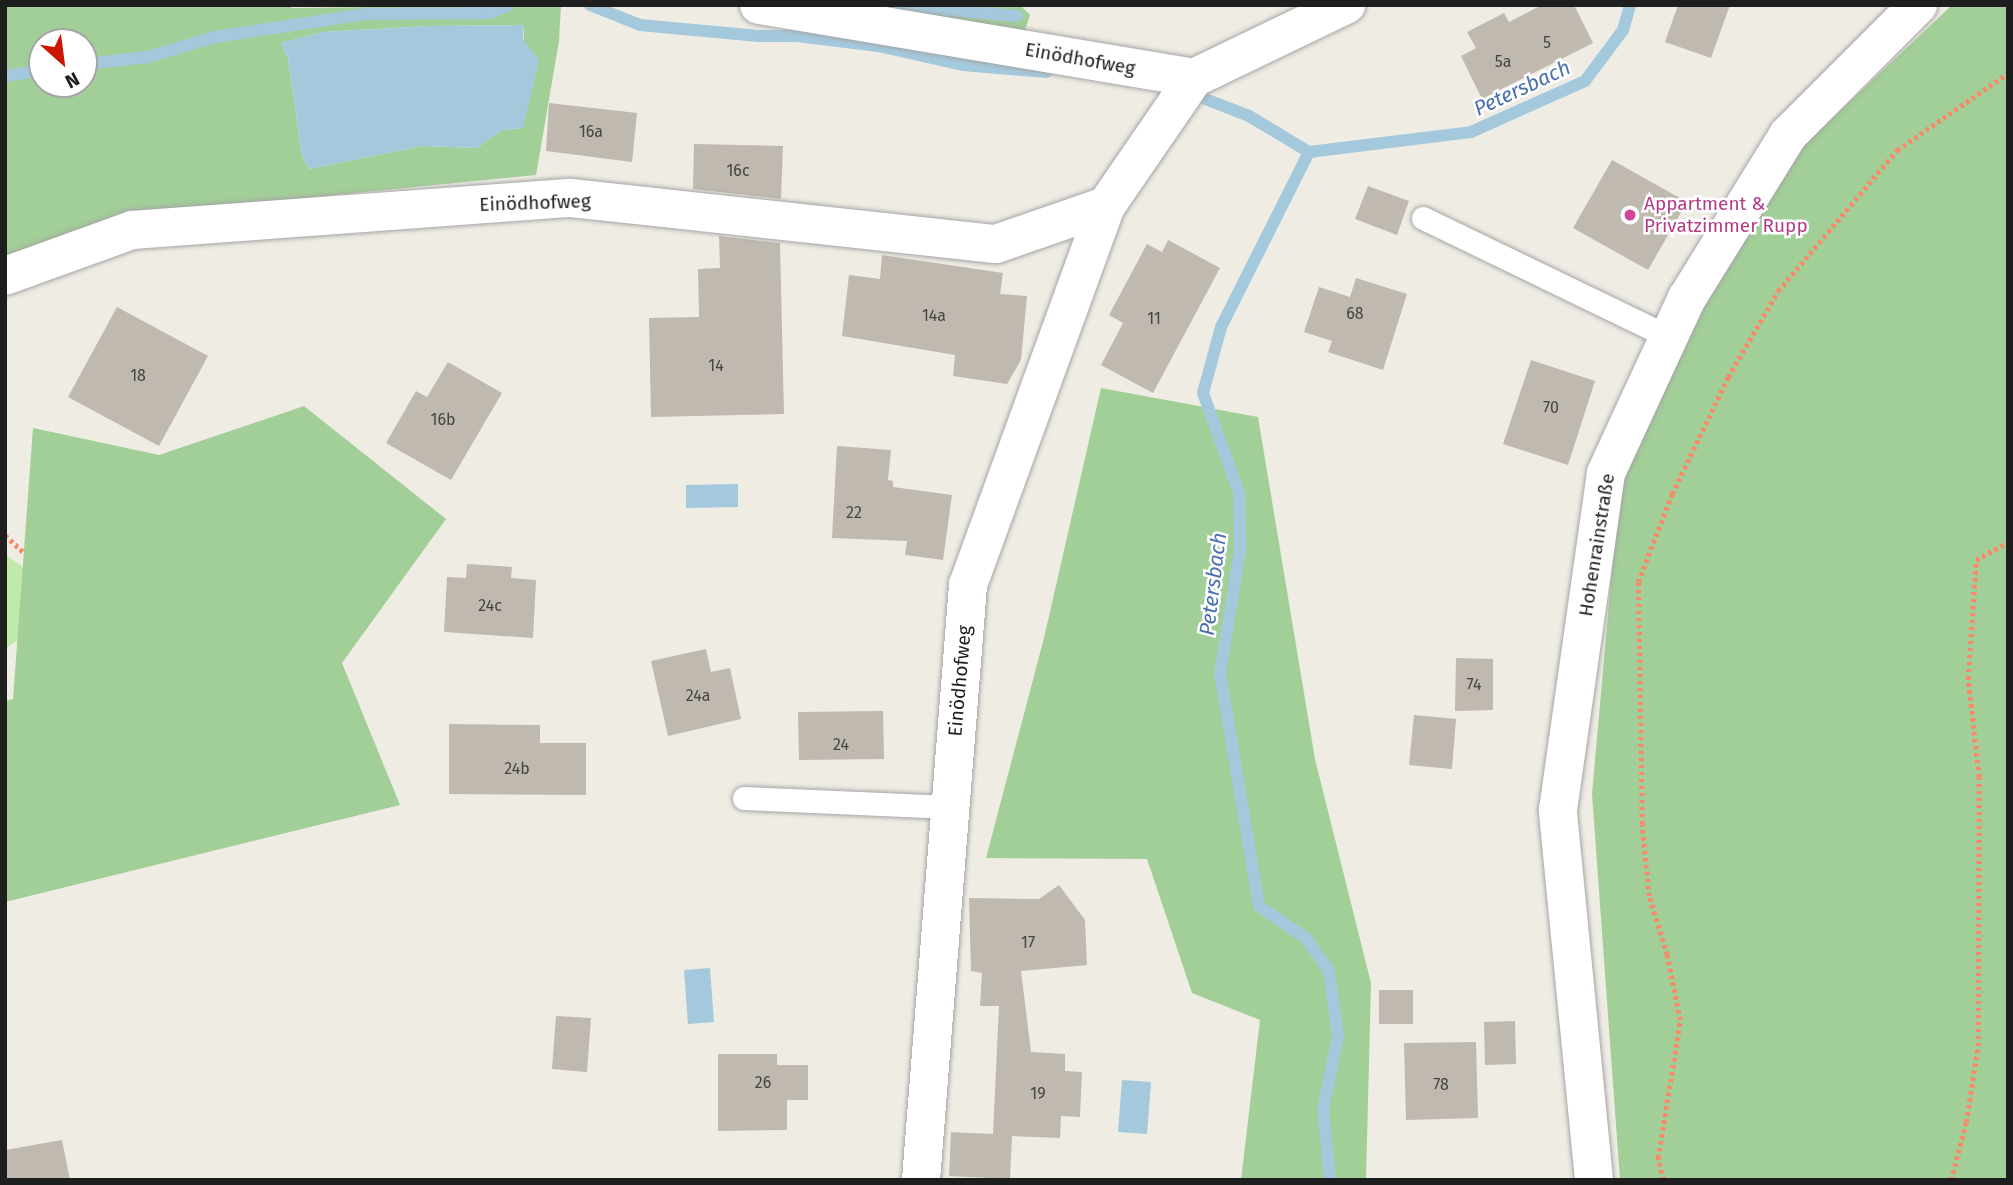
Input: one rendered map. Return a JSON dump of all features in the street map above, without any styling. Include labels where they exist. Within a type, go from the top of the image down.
[{"type":"street","name":"Einödhofweg","points":[[759,5],[1194,78]]},
{"type":"street","name":"Einödhofweg","points":[[921,1180],[968,585],[1106,206],[1194,78],[1293,15],[1346,5]]},
{"type":"street","name":"Hohenrainstraße","points":[[1594,1180],[1558,810],[1606,474],[1687,298],[1788,135],[1918,5]]},
{"type":"street","name":"Einödhofweg","points":[[5,276],[132,230],[571,198],[996,244],[1106,206]]},
{"type":"lane","points":[[1423,218],[1670,337]]},
{"type":"lane","points":[[744,798],[950,807]]},
{"type":"path","points":[[1663,1180],[1658,1158],[1680,1020],[1667,955],[1649,896],[1645,860],[1638,582],[1672,494],[1722,389],[1778,291],[1897,150],[2008,73]]},
{"type":"path","points":[[5,535],[24,553]]},
{"type":"path","points":[[1951,1180],[1966,1122],[1978,1046],[1979,777],[1968,679],[1976,559],[2008,542]]},
{"type":"green space","points":[[5,5],[287,5],[292,8],[561,5],[559,41],[536,175],[123,216],[5,262]],"holes":[[[524,25],[523,128],[502,130],[477,148],[423,146],[309,169],[302,156],[288,59],[281,43],[323,32],[428,26]]]},
{"type":"green space","points":[[811,5],[1020,5],[1030,15],[1019,49]]},
{"type":"green space","points":[[1952,5],[2008,5],[2008,1180],[1620,1180],[1592,794],[1620,480],[1705,306],[1805,144]]},
{"type":"green space","points":[[1101,388],[1258,417],[1315,759],[1371,983],[1366,1180],[1241,1180],[1260,1020],[1192,993],[1147,859],[986,858],[1044,638]]},
{"type":"green space","points":[[304,406],[446,519],[342,663],[400,805],[5,902],[5,701],[13,699],[33,428],[159,455]]},
{"type":"green space","points":[[5,554],[23,567],[18,640],[5,649]]},
{"type":"water","points":[[524,25],[523,39],[539,60],[523,128],[502,130],[477,148],[423,146],[309,169],[302,156],[288,59],[281,43],[323,32],[428,26]]},
{"type":"water","points":[[738,484],[738,507],[686,508],[686,485]]},
{"type":"water","points":[[710,968],[714,1022],[688,1024],[684,970]]},
{"type":"water","points":[[1122,1080],[1151,1082],[1147,1134],[1118,1132]]},
{"type":"building","points":[[1542,5],[1574,5],[1593,43],[1482,99],[1461,56],[1476,48],[1467,32],[1504,13],[1509,22]]},
{"type":"building","points":[[1678,5],[1730,5],[1711,58],[1665,42]]},
{"type":"building","points":[[549,103],[637,113],[632,162],[546,151]]},
{"type":"building","points":[[694,144],[783,146],[781,199],[693,189]]},
{"type":"building","name":"Appartment & Privatzimmer Rupp","points":[[1612,160],[1687,202],[1648,270],[1573,228]]},
{"type":"building","points":[[1368,186],[1409,201],[1397,235],[1355,219]]},
{"type":"building","points":[[719,236],[780,243],[784,414],[651,417],[649,318],[699,317],[698,269],[720,268]]},
{"type":"building","points":[[1168,240],[1220,268],[1153,393],[1101,365],[1123,323],[1109,315],[1147,244],[1162,252]]},
{"type":"building","points":[[882,255],[1003,273],[1000,294],[1027,296],[1021,360],[1007,384],[953,376],[955,355],[842,336],[849,275],[880,279]]},
{"type":"building","points":[[1356,278],[1407,294],[1383,370],[1328,352],[1332,341],[1304,332],[1319,287],[1350,297]]},
{"type":"building","points":[[117,307],[208,356],[159,446],[68,397]]},
{"type":"building","points":[[1531,360],[1595,381],[1568,465],[1503,444]]},
{"type":"building","points":[[448,362],[502,393],[451,480],[386,443],[416,391],[427,397]]},
{"type":"building","points":[[837,446],[891,450],[888,480],[893,481],[893,487],[952,495],[943,560],[905,555],[907,541],[832,538]]},
{"type":"building","points":[[467,564],[512,567],[511,578],[536,580],[533,638],[444,632],[447,577],[466,578]]},
{"type":"building","points":[[706,649],[711,672],[730,668],[741,719],[668,736],[651,661]]},
{"type":"building","points":[[1456,658],[1493,659],[1493,710],[1455,711]]},
{"type":"building","points":[[883,711],[884,759],[799,760],[798,712]]},
{"type":"building","points":[[1414,715],[1456,719],[1452,769],[1409,765]]},
{"type":"building","points":[[449,724],[540,725],[540,743],[586,743],[586,795],[449,794]]},
{"type":"building","points":[[1059,885],[1085,920],[1087,965],[1021,971],[1031,1052],[1065,1054],[1065,1071],[1082,1072],[1080,1117],[1061,1116],[1060,1138],[1012,1136],[1010,1179],[949,1176],[951,1132],[993,1134],[999,1006],[980,1006],[982,973],[971,971],[969,898],[1039,899]]},
{"type":"building","points":[[1379,990],[1413,990],[1413,1024],[1379,1024]]},
{"type":"building","points":[[556,1016],[591,1018],[587,1072],[552,1069]]},
{"type":"building","points":[[1515,1021],[1516,1064],[1485,1065],[1484,1022]]},
{"type":"building","points":[[1476,1042],[1478,1118],[1406,1120],[1404,1043]]},
{"type":"building","points":[[718,1054],[777,1054],[777,1065],[808,1065],[808,1100],[787,1100],[787,1130],[718,1131]]},
{"type":"building","points":[[62,1140],[70,1180],[5,1180],[5,1150]]},
{"type":"waterway","points":[[98,62],[148,57],[215,37],[365,14],[490,13],[509,5]]},
{"type":"waterway","points":[[590,5],[640,25],[758,36],[797,36],[878,46],[963,65],[1047,72]]},
{"type":"waterway","points":[[887,5],[912,14],[937,9],[1017,16]]},
{"type":"waterway","name":"Petersbach","points":[[1330,1180],[1323,1109],[1338,1036],[1329,971],[1307,939],[1259,906],[1220,674],[1240,551],[1239,493],[1203,393],[1221,327],[1309,152],[1471,132],[1585,81],[1623,30],[1630,5]]},
{"type":"waterway","points":[[5,76],[28,72]]},
{"type":"waterway","points":[[1205,99],[1249,116],[1309,152]]},
{"type":"place","name":"Appartment & Privatzimmer Rupp","points":[[1630,215]]}]
